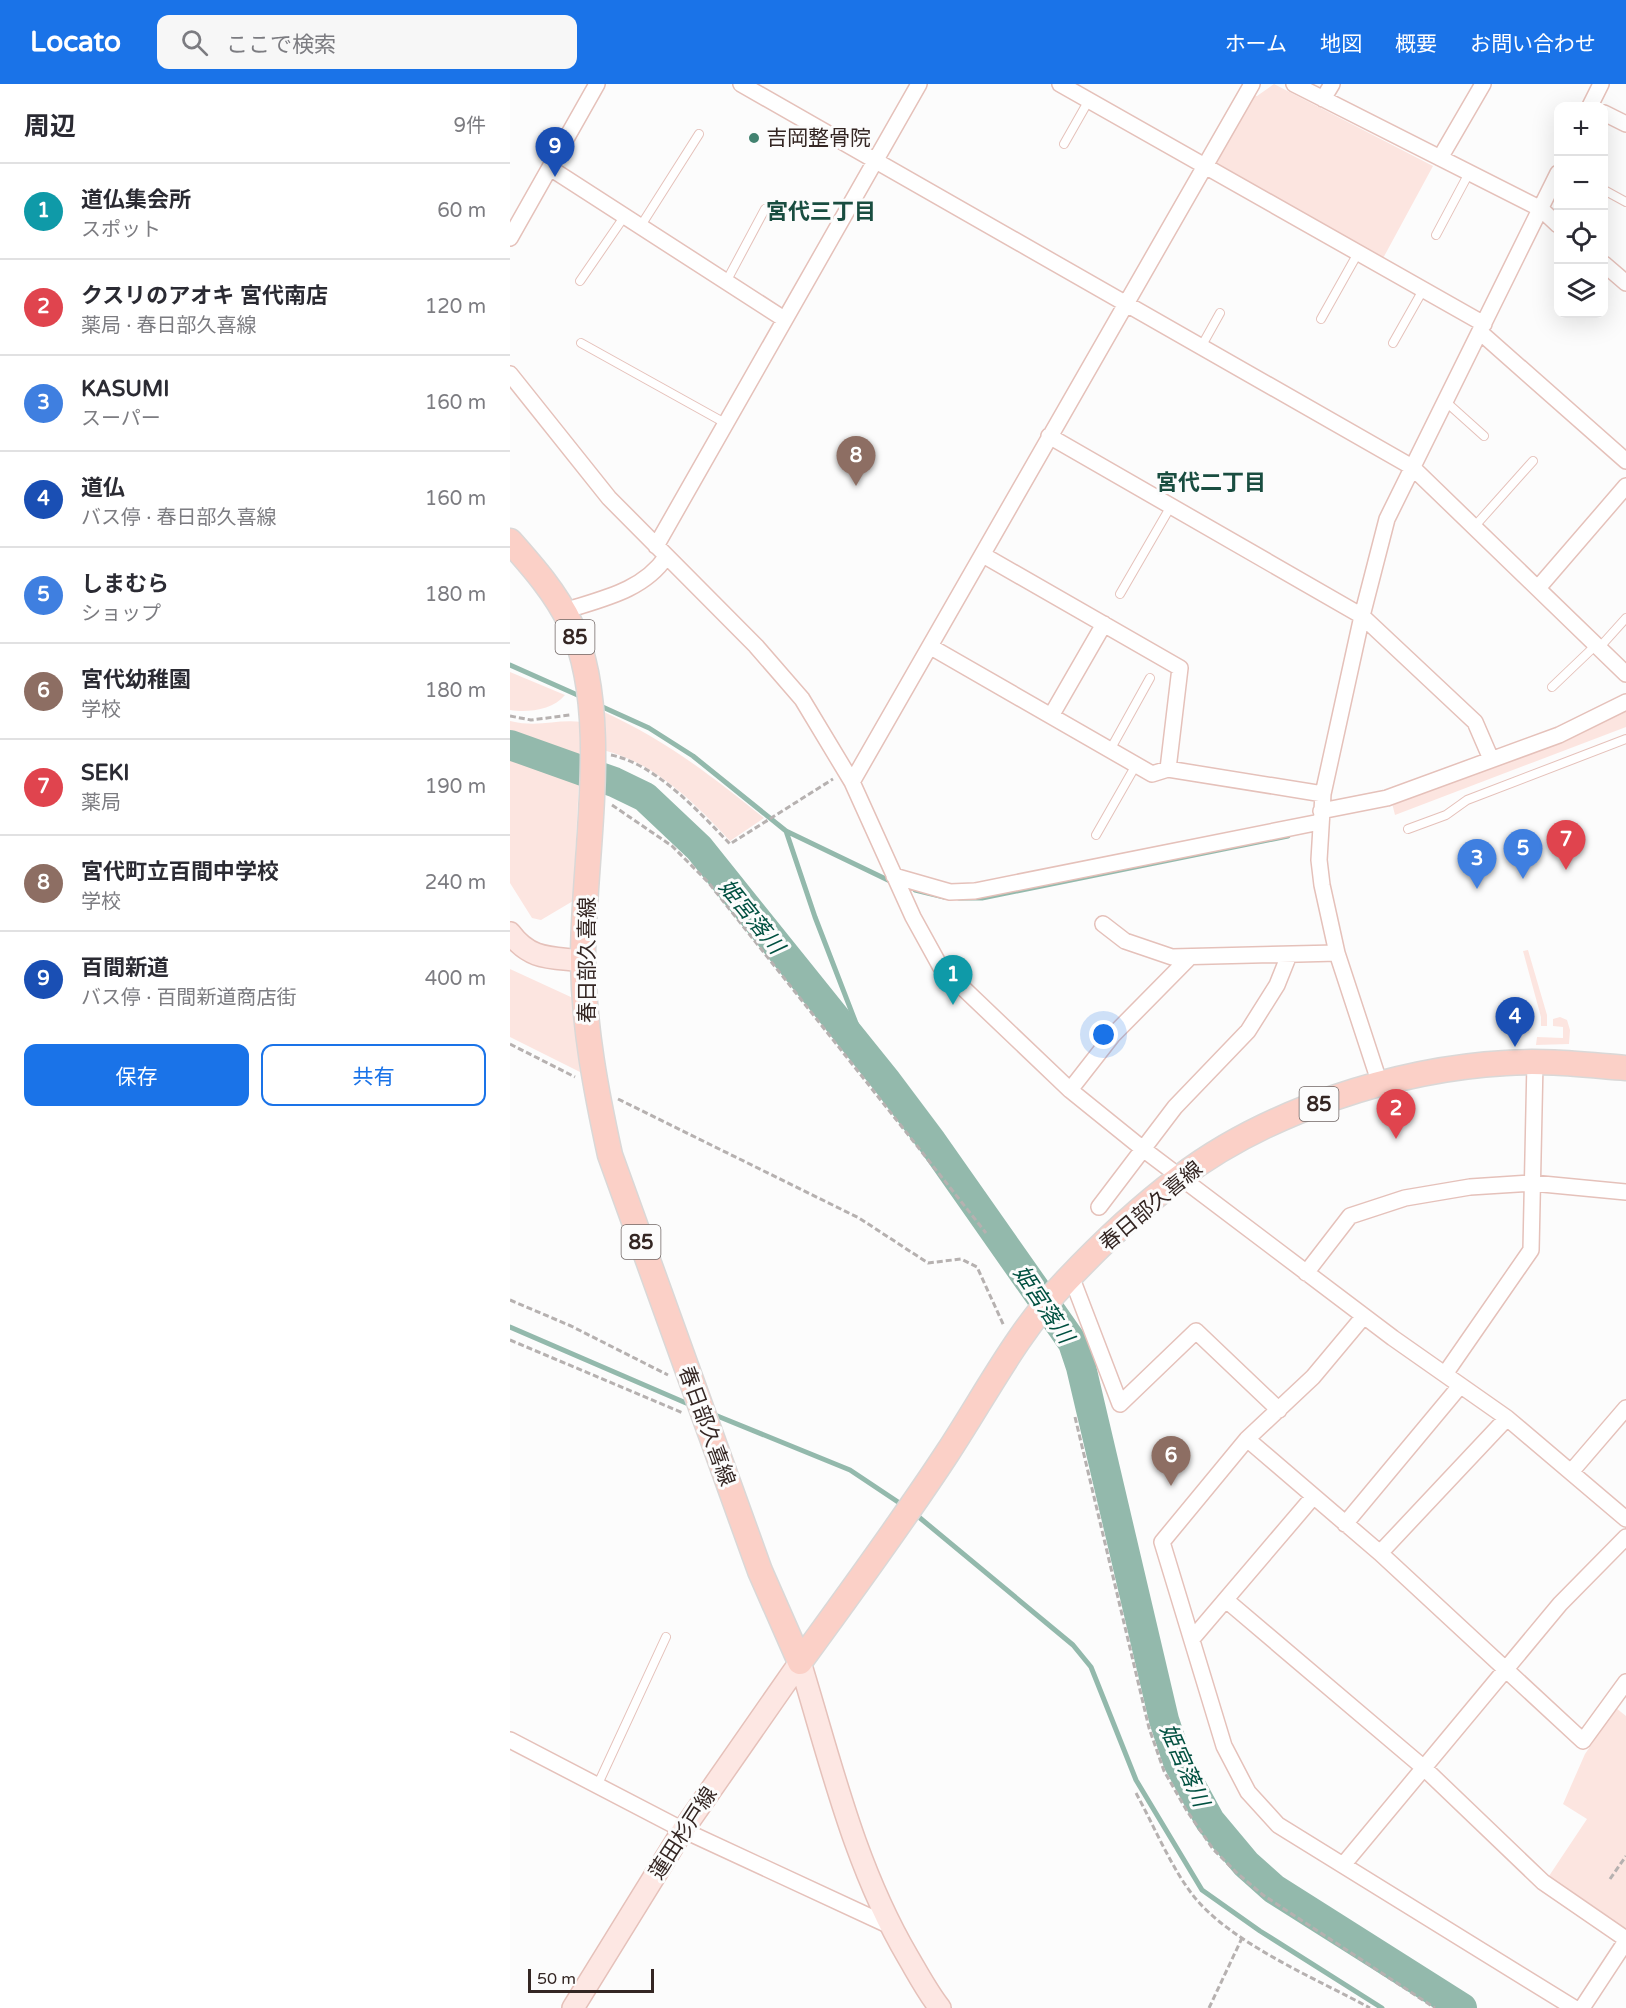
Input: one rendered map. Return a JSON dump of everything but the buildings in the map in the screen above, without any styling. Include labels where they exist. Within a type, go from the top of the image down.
[{"type":"main road","name":"85","points":[[510,541],[546,583],[564,611],[584,663],[591,719],[590,800]]},
{"type":"main road","name":"春日部久喜線","points":[[590,800],[583,961],[586,1025],[595,1087],[610,1155],[760,1571],[800,1662]]},
{"type":"main road","name":"春日部久喜線","points":[[1069,1279],[1117,1231],[1179,1178],[1218,1152],[1271,1125],[1334,1099],[1380,1084],[1459,1069],[1535,1062],[1626,1068]]},
{"type":"main road","name":"85","points":[[800,1662],[905,1517],[1017,1342],[1069,1279]]},
{"type":"street","points":[[510,238],[597,84]]},
{"type":"street","points":[[741,84],[1412,467],[1625,672]]},
{"type":"street","points":[[564,611],[633,588],[657,570],[661,552],[725,423],[918,84]]},
{"type":"street","points":[[1060,84],[1423,290],[1482,328],[1626,461]]},
{"type":"street","points":[[849,776],[931,647],[1049,436],[1252,84]]},
{"type":"street","points":[[1294,84],[1541,209],[1554,221]]},
{"type":"street","points":[[1323,99],[1332,84]]},
{"type":"street","points":[[1440,158],[1483,84]]},
{"type":"street","points":[[1593,102],[1601,84]]},
{"type":"street","points":[[1608,115],[1626,124]]},
{"type":"street","points":[[550,168],[784,319]]},
{"type":"street","points":[[1380,1084],[1337,953],[1322,885],[1319,860],[1323,794],[1362,616],[1387,519],[1554,181]]},
{"type":"street","points":[[1608,267],[1626,283]]},
{"type":"street","points":[[510,374],[609,498],[756,646],[802,699],[849,776],[913,917],[940,966],[1070,1090],[1143,1149],[1364,1316],[1507,1418],[1626,1519]]},
{"type":"street","points":[[1049,436],[1362,616],[1475,722],[1491,759]]},
{"type":"street","points":[[1538,588],[1626,486]]},
{"type":"street","points":[[983,555],[1180,668],[1168,769]]},
{"type":"street","points":[[1052,716],[1104,624]]},
{"type":"street","points":[[931,647],[1152,774],[1168,769],[1323,794]]},
{"type":"street","points":[[894,876],[950,892],[975,891],[1320,817],[1387,798],[1559,735],[1626,702]]},
{"type":"street","points":[[1103,924],[1125,941],[1172,957],[1337,953]]},
{"type":"street","points":[[510,933],[522,948],[536,956],[583,961]]},
{"type":"street","points":[[1099,1208],[1175,1107],[1248,1031],[1277,985],[1289,955]]},
{"type":"street","points":[[1070,1090],[1113,1035],[1190,957]]},
{"type":"street","points":[[1445,1374],[1531,1250],[1535,1062]]},
{"type":"street","points":[[1306,1273],[1350,1215],[1427,1194],[1470,1187],[1532,1183],[1626,1192]]},
{"type":"street","points":[[1069,1279],[1120,1404],[1196,1331],[1279,1410]]},
{"type":"street","points":[[1364,1316],[1313,1377],[1247,1439],[1162,1542],[1224,1746],[1248,1792],[1278,1825],[1574,2008]]},
{"type":"street","points":[[1346,1524],[1461,1386]]},
{"type":"street","points":[[1571,1472],[1626,1408]]},
{"type":"street","points":[[1380,1553],[1507,1418]]},
{"type":"street","points":[[1247,1439],[1380,1553],[1582,1741],[1626,1682]]},
{"type":"street","points":[[1192,1639],[1313,1497]]},
{"type":"street","points":[[1343,1865],[1560,1604],[1626,1537]]},
{"type":"street","points":[[1226,1600],[1424,1768],[1543,1882],[1626,1940],[1582,2008]]},
{"type":"street","points":[[800,1662],[839,1799],[869,1882],[890,1926],[938,2007]]},
{"type":"street","name":"蓮田杉戸線","points":[[573,2008],[682,1830],[800,1662]]},
{"type":"street","points":[[510,1740],[598,1784],[682,1830],[890,1926]]},
{"type":"lane","points":[[1064,144],[1089,100]]},
{"type":"lane","points":[[640,227],[699,134]]},
{"type":"lane","points":[[1436,235],[1469,173]]},
{"type":"lane","points":[[1608,192],[1626,202]]},
{"type":"lane","points":[[726,282],[765,208]]},
{"type":"lane","points":[[580,281],[624,217]]},
{"type":"lane","points":[[1321,319],[1358,253]]},
{"type":"lane","points":[[1393,343],[1423,290]]},
{"type":"lane","points":[[1201,347],[1220,313]]},
{"type":"lane","points":[[581,343],[725,423]]},
{"type":"lane","points":[[1445,401],[1484,436]]},
{"type":"lane","points":[[1474,527],[1533,461]]},
{"type":"lane","points":[[1120,594],[1171,506]]},
{"type":"lane","points":[[1552,687],[1626,618]]},
{"type":"lane","points":[[1110,750],[1150,678]]},
{"type":"lane","points":[[1408,829],[1446,815],[1467,800],[1626,738]]},
{"type":"lane","points":[[1096,835],[1136,765]]},
{"type":"lane","points":[[598,1784],[666,1637]]},
{"type":"path","points":[[510,716],[531,720],[569,715],[591,719]]},
{"type":"path","points":[[591,752],[617,757],[652,775],[694,807],[730,844],[849,776]]},
{"type":"path","points":[[590,800],[606,801],[643,824],[672,846],[708,882],[986,1233]]},
{"type":"path","points":[[510,1044],[859,1218],[928,1263],[961,1259],[977,1267],[1017,1342]]},
{"type":"path","points":[[510,1300],[571,1326],[693,1388]]},
{"type":"path","points":[[510,1340],[706,1424]]},
{"type":"path","points":[[1075,1417],[1149,1728],[1164,1771],[1187,1811],[1213,1849],[1263,1895],[1435,2008]]},
{"type":"path","points":[[1136,1793],[1191,1893],[1209,1911],[1242,1938],[1370,2008]]},
{"type":"path","points":[[1610,1879],[1626,1856]]},
{"type":"path","points":[[1209,2008],[1242,1938]]},
{"type":"shaded area","points":[[1274,84],[1433,166],[1381,262],[1213,164],[1252,95],[1257,96]]},
{"type":"shaded area","points":[[510,672],[565,695],[547,707],[524,711],[510,710]]},
{"type":"shaded area","points":[[1626,710],[1626,727],[1395,815],[1392,803]]},
{"type":"shaded area","points":[[602,711],[647,734],[687,759],[764,818],[730,841],[688,798],[657,774],[622,756],[603,750]]},
{"type":"shaded area","points":[[510,721],[530,724],[582,722],[579,762],[510,737]]},
{"type":"shaded area","points":[[510,754],[579,780],[573,901],[541,920],[532,918],[510,883]]},
{"type":"shaded area","points":[[1528,950],[1547,1015],[1547,1026],[1541,1026],[1541,1017],[1523,951]]},
{"type":"shaded area","points":[[510,969],[573,998],[580,1072],[510,1037]]},
{"type":"shaded area","points":[[1560,1017],[1567,1020],[1570,1030],[1569,1044],[1536,1045],[1537,1037],[1563,1038],[1563,1027],[1553,1026],[1553,1019]]},
{"type":"shaded area","points":[[1616,1708],[1626,1716],[1626,1928],[1549,1876],[1587,1819],[1563,1804],[1585,1754]]},
{"type":"waterway","points":[[510,665],[582,697]]},
{"type":"waterway","points":[[596,704],[649,728],[693,756],[786,831],[815,917],[871,1062]]},
{"type":"waterway","name":"姫宮落川","points":[[510,745],[614,782],[645,797],[699,848],[887,1082],[932,1142],[1073,1343],[1081,1367],[1164,1720],[1178,1762],[1210,1821],[1246,1864],[1274,1889],[1462,2008]]},
{"type":"waterway","points":[[786,831],[892,882]]},
{"type":"waterway","points":[[959,898],[982,898],[1288,836]]},
{"type":"waterway","points":[[915,890],[944,897]]},
{"type":"waterway","points":[[510,1327],[693,1406]]},
{"type":"waterway","points":[[710,1413],[850,1470],[904,1506]]},
{"type":"waterway","points":[[914,1513],[1073,1645],[1091,1667],[1136,1780],[1202,1890],[1260,1931],[1382,2008]]},
{"type":"place","name":"吉岡整骨院","points":[[754,138]]},
{"type":"place","name":"百間新道","points":[[555,177]]},
{"type":"place","name":"宮代町立百間中学校","points":[[856,486]]},
{"type":"place","name":"SEKI","points":[[1566,870]]},
{"type":"place","name":"しまむら","points":[[1523,879]]},
{"type":"place","name":"KASUMI","points":[[1477,889]]},
{"type":"place","name":"道仏集会所","points":[[953,1005]]},
{"type":"place","name":"道仏","points":[[1515,1047]]},
{"type":"place","name":"クスリのアオキ 宮代南店","points":[[1396,1139]]},
{"type":"place","name":"宮代幼稚園","points":[[1171,1486]]},
{"type":"district","name":"宮代三丁目","points":[[821,211]]},
{"type":"district","name":"宮代二丁目","points":[[1211,482]]}]
